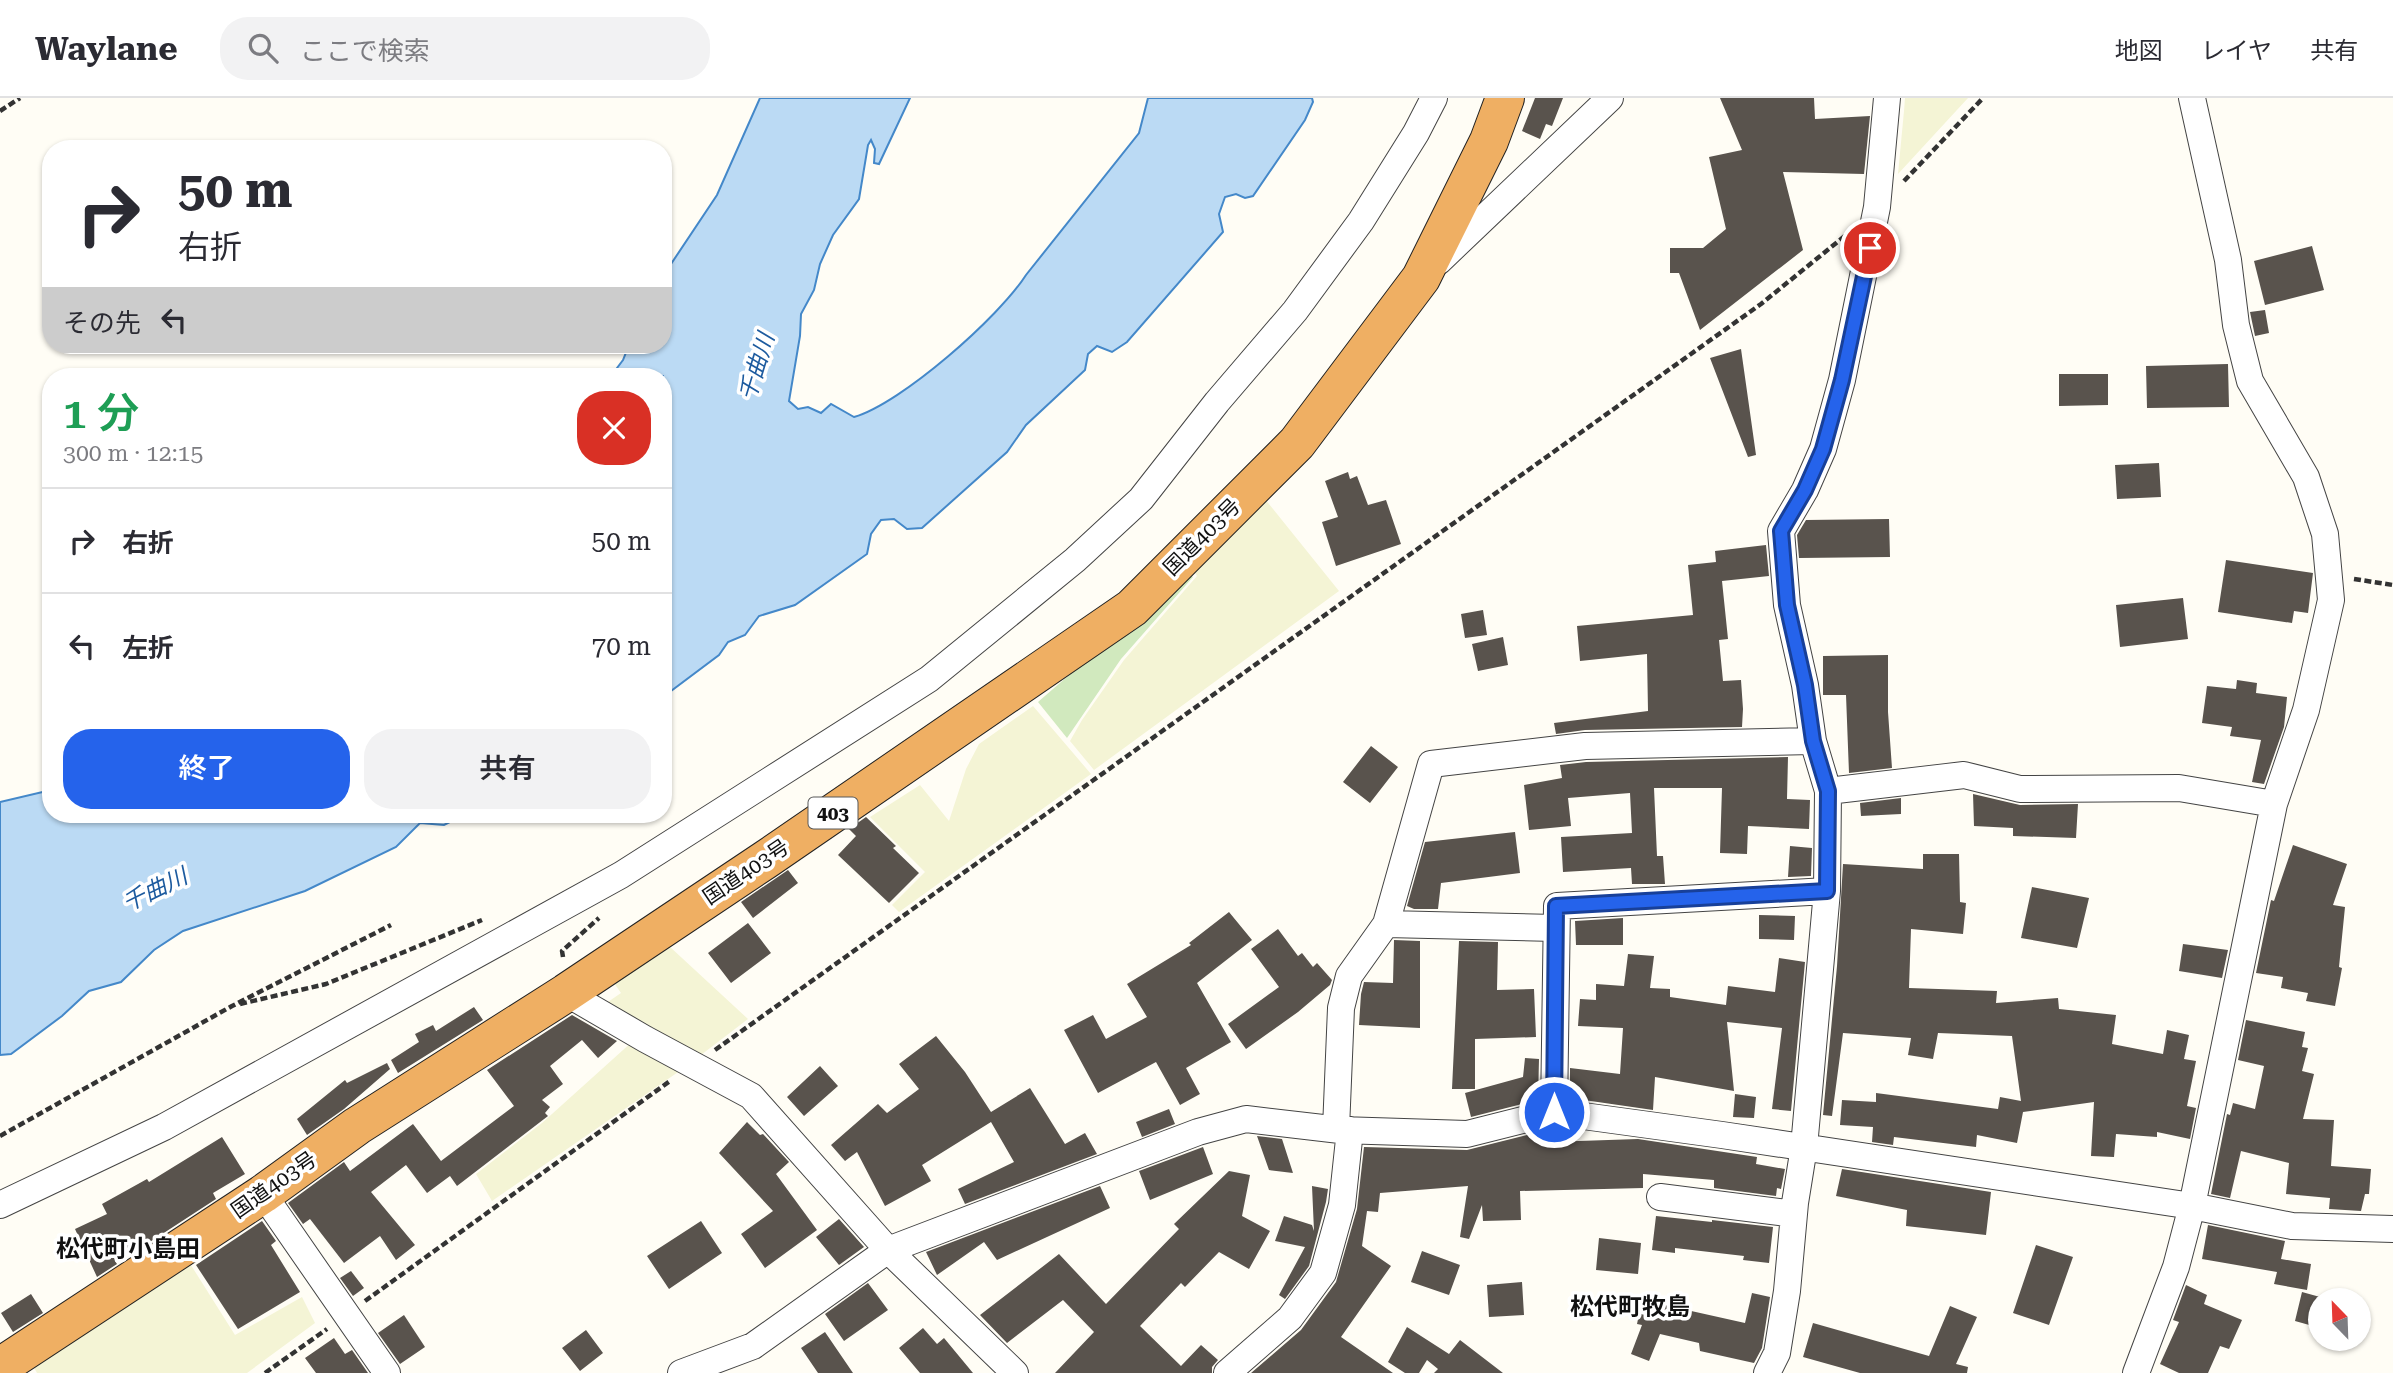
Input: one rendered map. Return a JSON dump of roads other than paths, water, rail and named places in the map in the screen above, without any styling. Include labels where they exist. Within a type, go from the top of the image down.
[{"type":"highway","name":"国道403号","points":[[0,1367],[262,1194],[357,1126],[566,993],[765,860],[1132,608],[1297,443],[1421,278],[1489,141],[1506,98]]},
{"type":"street","points":[[0,1205],[164,1127],[609,882],[929,679],[1075,560],[1141,499],[1217,402],[1295,311],[1361,221],[1416,133],[1434,98]]},
{"type":"street","points":[[1421,278],[1610,98]]},
{"type":"street","points":[[1767,1373],[1777,1353],[1787,1290],[1804,1147],[1827,891],[1828,791],[1813,741],[1805,685],[1787,605],[1781,531],[1805,490],[1823,449],[1854,328],[1877,208],[1886,98]]},
{"type":"street","points":[[2136,1373],[2176,1267],[2192,1206],[2274,804],[2308,699],[2331,600],[2325,534],[2306,477],[2250,381],[2236,325],[2228,260],[2192,98]]},
{"type":"street","points":[[1227,1373],[1290,1318],[1323,1272],[1342,1205],[1341,1008],[1349,976],[1386,924],[1431,764],[1585,746],[1813,741]]},
{"type":"street","points":[[1828,791],[1964,775],[2020,789],[2179,788],[2274,804]]},
{"type":"street","points":[[1554,1112],[1556,906],[1827,891]]},
{"type":"street","points":[[1386,924],[1555,928]]},
{"type":"street","points":[[566,993],[751,1096],[888,1250],[1015,1373]]},
{"type":"street","points":[[681,1373],[753,1346],[888,1250],[1198,1132],[1246,1119],[1343,1130],[1467,1134],[1554,1112],[2192,1206],[2292,1226],[2393,1229]]},
{"type":"street","points":[[262,1194],[387,1373]]},
{"type":"street","points":[[1660,1197],[1794,1214]]},
{"type":"water","name":"千曲川","points":[[760,98],[910,98],[879,164],[874,163],[875,149],[871,140],[868,145],[859,199],[833,235],[820,264],[814,290],[801,314],[789,401],[798,409],[808,407],[821,413],[831,404],[854,417],[874,409],[922,377],[972,335],[1013,293],[1139,133],[1148,98],[1312,98],[1313,102],[1305,120],[1253,196],[1245,198],[1236,194],[1225,197],[1219,214],[1223,232],[1127,342],[1112,352],[1097,346],[1088,354],[1085,370],[1026,425],[1007,452],[922,528],[907,529],[894,519],[881,520],[871,534],[867,554],[795,605],[759,616],[745,635],[728,642],[719,655],[672,690],[672,368],[617,368],[625,354],[672,354],[672,262],[717,195]]},
{"type":"water","name":"千曲川","points":[[42,792],[42,823],[420,823],[396,847],[305,891],[183,931],[154,950],[121,982],[89,991],[62,1016],[11,1054],[0,1055],[0,802]]},
{"type":"district","name":"松代町小島田","points":[[128,1249]]},
{"type":"district","name":"松代町牧島","points":[[1630,1307]]}]
